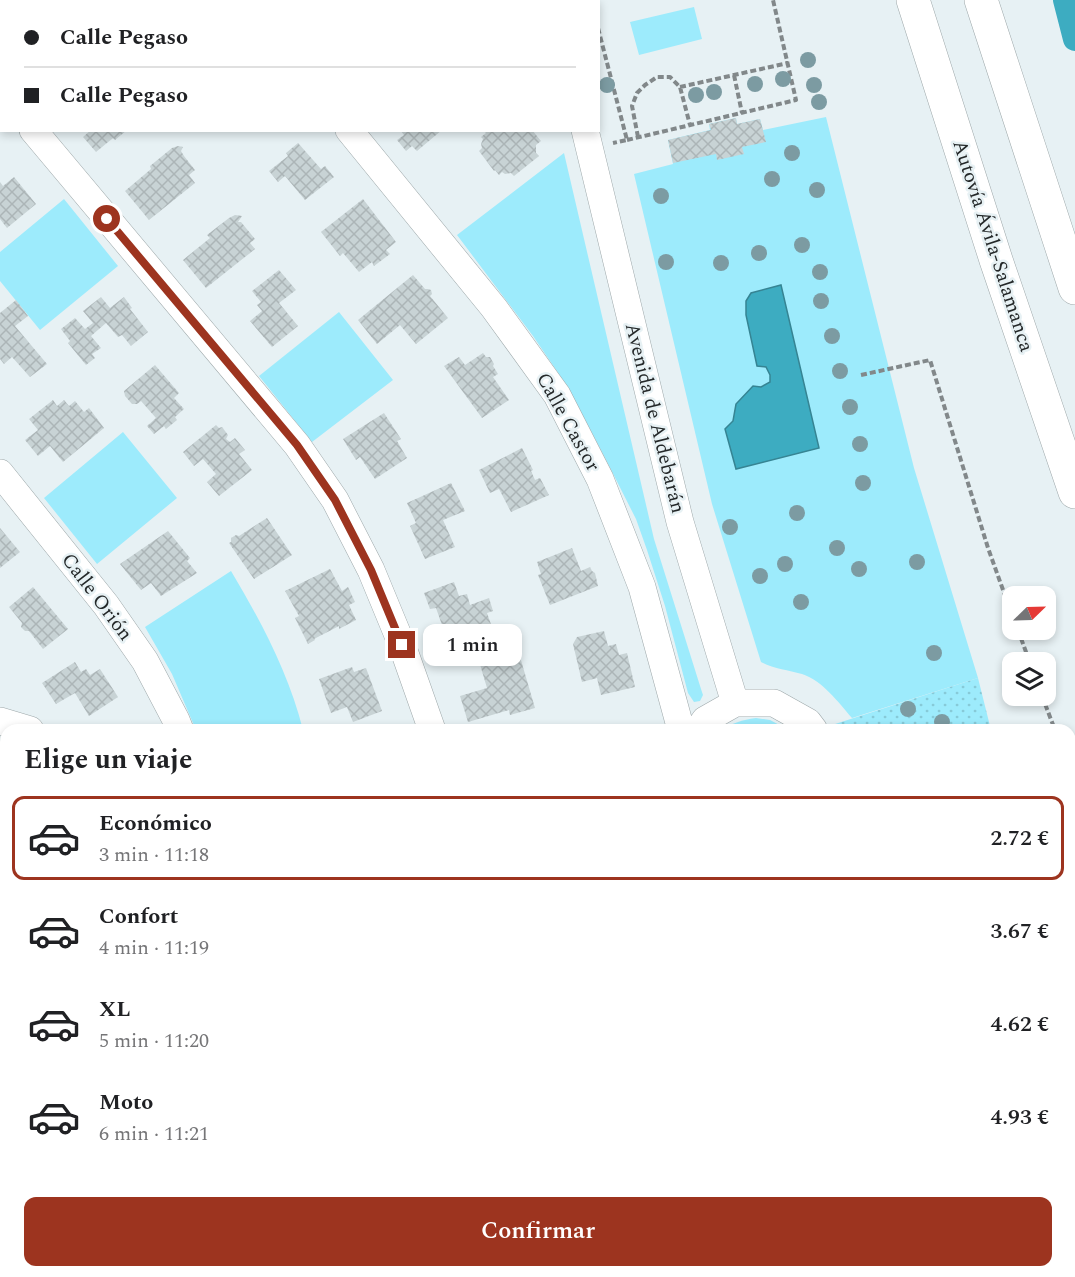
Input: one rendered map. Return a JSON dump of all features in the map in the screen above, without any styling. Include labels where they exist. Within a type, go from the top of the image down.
[{"type":"highway","name":"Autovía Ávila-Salamanca","points":[[913,0],[996,260],[1075,492]]},
{"type":"highway","points":[[981,0],[1075,288]]},
{"type":"street","points":[[35,132],[297,445],[335,500],[371,570],[402,645],[430,724]]},
{"type":"street","name":"Calle Castor","points":[[351,132],[494,308],[557,395],[600,479],[642,587],[679,724]]},
{"type":"street","name":"Avenida de Aldebarán","points":[[594,138],[680,522],[735,703]]},
{"type":"street","name":"Calle Orión","points":[[0,473],[106,604],[145,661],[178,724]]},
{"type":"street","points":[[702,724],[705,720],[735,703],[774,703],[809,724]]},
{"type":"path","points":[[594,138],[627,140],[796,100],[773,0]]},
{"type":"path","points":[[600,36],[627,140]]},
{"type":"path","points":[[680,87],[788,63]]},
{"type":"path","points":[[734,75],[742,113]]},
{"type":"path","points":[[638,137],[632,106],[637,93],[657,77],[670,77],[680,87],[690,125]]},
{"type":"path","points":[[861,375],[930,360],[1002,587]]},
{"type":"path","points":[[1046,706],[1053,724]]},
{"type":"shaded area","points":[[694,7],[702,39],[639,55],[630,22]]},
{"type":"shaded area","points":[[826,117],[914,468],[978,678],[852,718],[830,693],[810,677],[761,662],[712,504],[634,174],[673,164],[668,140],[710,130],[709,124],[736,118],[737,124],[760,119],[763,130]]},
{"type":"shaded area","points":[[564,153],[654,539],[703,695],[700,701],[694,702],[688,693],[665,606],[647,550],[636,519],[604,456],[569,389],[533,336],[457,235]]},
{"type":"shaded area","points":[[64,199],[118,266],[40,330],[0,281],[0,252]]},
{"type":"shaded area","points":[[781,285],[819,448],[736,469],[725,429],[733,421],[736,404],[753,386],[761,387],[770,382],[770,375],[766,367],[757,366],[746,315],[746,301],[751,293]]},
{"type":"shaded area","points":[[339,312],[393,380],[312,442],[259,376]]},
{"type":"shaded area","points":[[123,432],[177,498],[97,564],[44,498]]},
{"type":"shaded area","points":[[231,571],[273,648],[301,724],[193,724],[172,674],[145,627]]},
{"type":"shaded area","points":[[978,678],[990,724],[835,724]]},
{"type":"shaded area","points":[[756,718],[770,720],[778,724],[732,724]]},
{"type":"building","points":[[736,118],[737,124],[760,119],[766,142],[742,147],[744,154],[717,160],[716,154],[673,163],[668,140],[711,130],[709,124]]},
{"type":"building","points":[[89,132],[125,132],[96,152],[83,137]]},
{"type":"building","points":[[402,132],[440,132],[417,151],[412,146],[406,151],[397,140],[404,135]]},
{"type":"building","points":[[534,132],[541,141],[536,145],[536,153],[539,156],[514,176],[511,173],[502,172],[499,175],[479,151],[482,148],[483,139],[481,137],[486,133]]},
{"type":"building","points":[[298,143],[321,169],[325,166],[334,177],[305,200],[285,176],[278,182],[269,171],[288,156],[286,153]]},
{"type":"building","points":[[183,147],[181,151],[195,170],[189,175],[195,183],[149,220],[125,191],[151,169],[150,166],[172,148]]},
{"type":"building","points":[[14,177],[36,204],[7,228],[0,219],[0,182],[3,186]]},
{"type":"building","points":[[363,199],[396,242],[386,250],[390,254],[374,266],[372,262],[359,272],[343,253],[340,256],[321,232]]},
{"type":"building","points":[[235,215],[242,216],[238,222],[241,222],[255,239],[250,243],[255,249],[206,288],[183,260],[210,238],[207,235]]},
{"type":"building","points":[[279,270],[296,290],[279,303],[298,326],[272,347],[250,321],[262,311],[257,305],[261,302],[252,291]]},
{"type":"building","points":[[413,275],[425,289],[431,290],[430,296],[448,318],[416,344],[400,325],[377,344],[358,320]]},
{"type":"building","points":[[101,297],[110,308],[124,297],[132,308],[130,309],[148,332],[131,346],[122,335],[118,337],[106,323],[91,336],[101,348],[92,354],[95,358],[86,365],[68,343],[70,341],[61,329],[75,318],[85,329],[93,323],[83,311]]},
{"type":"building","points":[[16,300],[28,316],[15,326],[47,364],[30,377],[12,357],[4,364],[0,359],[0,313]]},
{"type":"building","points":[[483,353],[486,357],[490,357],[494,364],[498,374],[493,377],[509,400],[482,418],[444,366],[459,357],[465,365]]},
{"type":"building","points":[[155,365],[179,393],[174,398],[184,409],[175,417],[177,420],[166,429],[164,426],[154,434],[147,426],[156,418],[141,401],[132,404],[124,391]]},
{"type":"building","points":[[53,400],[57,406],[64,400],[69,406],[75,401],[84,412],[89,408],[104,428],[63,462],[50,446],[38,456],[25,440],[38,430],[29,419]]},
{"type":"building","points":[[384,413],[401,439],[397,441],[407,458],[375,479],[360,457],[356,460],[343,439]]},
{"type":"building","points":[[216,425],[219,428],[222,427],[228,435],[226,439],[230,442],[235,438],[245,450],[239,454],[252,470],[219,496],[207,482],[216,474],[203,459],[194,466],[183,452]]},
{"type":"building","points":[[522,448],[533,470],[531,471],[535,480],[540,478],[549,495],[511,512],[499,489],[490,493],[479,470]]},
{"type":"building","points":[[451,483],[465,511],[443,520],[455,547],[425,559],[410,526],[416,523],[407,503]]},
{"type":"building","points":[[267,518],[292,555],[254,579],[229,543],[231,538],[239,536]]},
{"type":"building","points":[[0,528],[20,552],[0,568]]},
{"type":"building","points":[[168,531],[190,558],[187,561],[197,573],[161,596],[151,583],[141,590],[120,564]]},
{"type":"building","points":[[572,548],[581,571],[590,567],[595,573],[598,586],[550,605],[538,575],[541,574],[537,562]]},
{"type":"building","points":[[330,569],[342,591],[348,587],[355,602],[349,605],[356,620],[339,629],[339,626],[308,644],[295,618],[299,616],[285,591]]},
{"type":"building","points":[[454,582],[459,596],[467,594],[470,605],[489,598],[493,611],[487,613],[492,627],[448,642],[436,608],[430,609],[424,593]]},
{"type":"building","points":[[33,587],[68,629],[43,649],[29,631],[21,627],[22,623],[9,607]]},
{"type":"building","points":[[604,631],[608,646],[616,644],[619,655],[627,653],[635,687],[601,695],[597,678],[582,682],[573,644],[577,637]]},
{"type":"building","points":[[518,650],[535,708],[510,715],[509,710],[468,722],[460,696],[487,688],[479,661]]},
{"type":"building","points":[[75,662],[81,672],[86,669],[90,675],[100,669],[118,697],[89,716],[75,693],[56,704],[42,683]]},
{"type":"building","points":[[352,667],[354,672],[366,668],[382,711],[353,722],[347,707],[331,713],[319,679]]},
{"type":"waterway","points":[[1065,0],[1075,39]]},
{"type":"route","points":[[107,219],[297,445],[335,500],[371,570],[402,645]]}]
